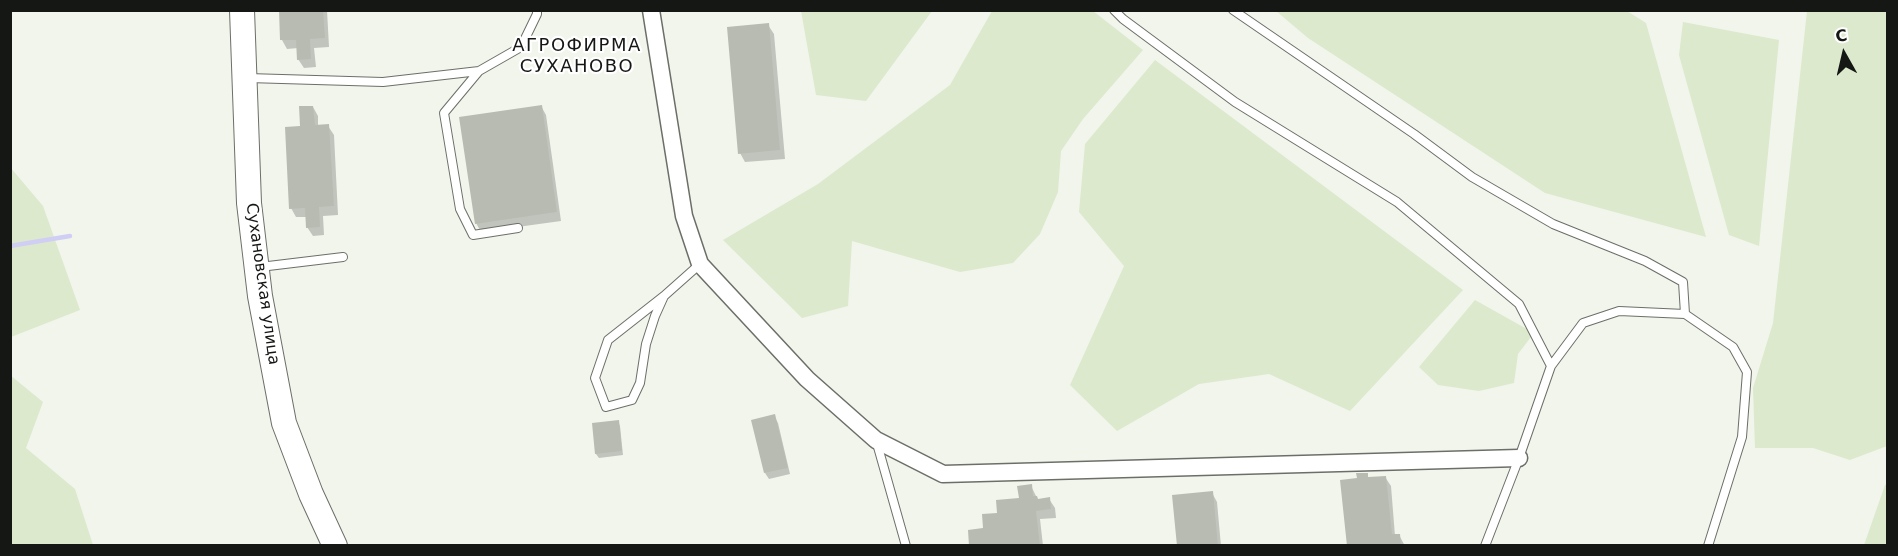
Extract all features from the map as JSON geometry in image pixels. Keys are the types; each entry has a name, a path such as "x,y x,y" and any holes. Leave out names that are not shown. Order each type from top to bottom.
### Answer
{"street":[{"name":"Сухановская улица","path":"242,10 249,203 260,296 284,423 311,494 335,546"},
{"path":"651,10 684,216 700,264 807,379 876,440 943,474 1519,458"}],"lane":[{"path":"518,228 474,235 460,209 444,113 479,71 521,47 537,10"},
{"path":"1114,10 1235,102 1397,202 1519,304 1551,366"},
{"path":"1233,10 1404,127 1472,177 1553,224 1646,261 1683,282 1686,314"},
{"path":"244,78 383,82 479,71"},
{"path":"257,267 343,257"},
{"path":"664,296 646,344 640,383 632,400 606,407 595,378 608,340 700,264"},
{"path":"1485,546 1551,366 1583,323 1619,311 1686,314 1733,347 1747,372 1742,437 1708,546"},
{"path":"876,440 906,546"}],"green space":[{"path":"801,10 932,11 866,101 816,95"},
{"path":"992,11 1093,11 1143,50 1083,119 1061,151 1058,192 1040,234 1013,263 960,272 852,241 848,306 802,318 723,240 818,184 950,85"},
{"path":"1276,11 1627,11 1646,23 1706,237 1545,193 1308,38"},
{"path":"1807,11 1887,11 1887,446 1850,460 1813,448 1755,448 1753,388 1773,323"},
{"path":"1683,22 1779,40 1759,246 1729,235 1679,55"},
{"path":"1155,60 1463,290 1350,411 1269,374 1199,384 1117,431 1070,385 1124,266 1079,212 1085,144"},
{"path":"10,167 43,206 80,310 11,337"},
{"path":"1475,300 1534,333 1518,354 1514,383 1479,391 1438,385 1419,367"},
{"path":"10,375 43,402 26,448 75,489 93,545 11,545"},
{"path":"1887,484 1887,545 1864,545 1885,485"}],"building":[{"path":"279,10 323,10 325,38 310,39 311,59 297,60 296,40 280,40"},
{"path":"769,23 780,150 738,154 727,27"},
{"path":"542,105 557,212 475,224 459,117"},
{"path":"299,106 313,106 315,125 329,124 334,206 319,207 320,227 306,228 305,208 289,209 285,127 300,126"},
{"path":"775,414 788,468 764,473 751,420"},
{"path":"619,420 622,451 595,454 592,423"},
{"path":"1356,473 1368,473 1368,477 1386,476 1392,534 1400,534 1401,546 1347,546 1340,480 1357,478"},
{"path":"1032,484 1033,496 1037,496 1038,499 1050,497 1051,509 1036,511 1040,546 969,546 968,530 983,528 982,514 997,513 996,500 1019,498 1017,486"},
{"path":"1213,491 1218,546 1177,546 1172,495"}],"waterway":[{"path":"10,246 70,236"}],"district":[{"name":"АГРОФИРМА СУХАНОВО","path":"577,56"}]}
